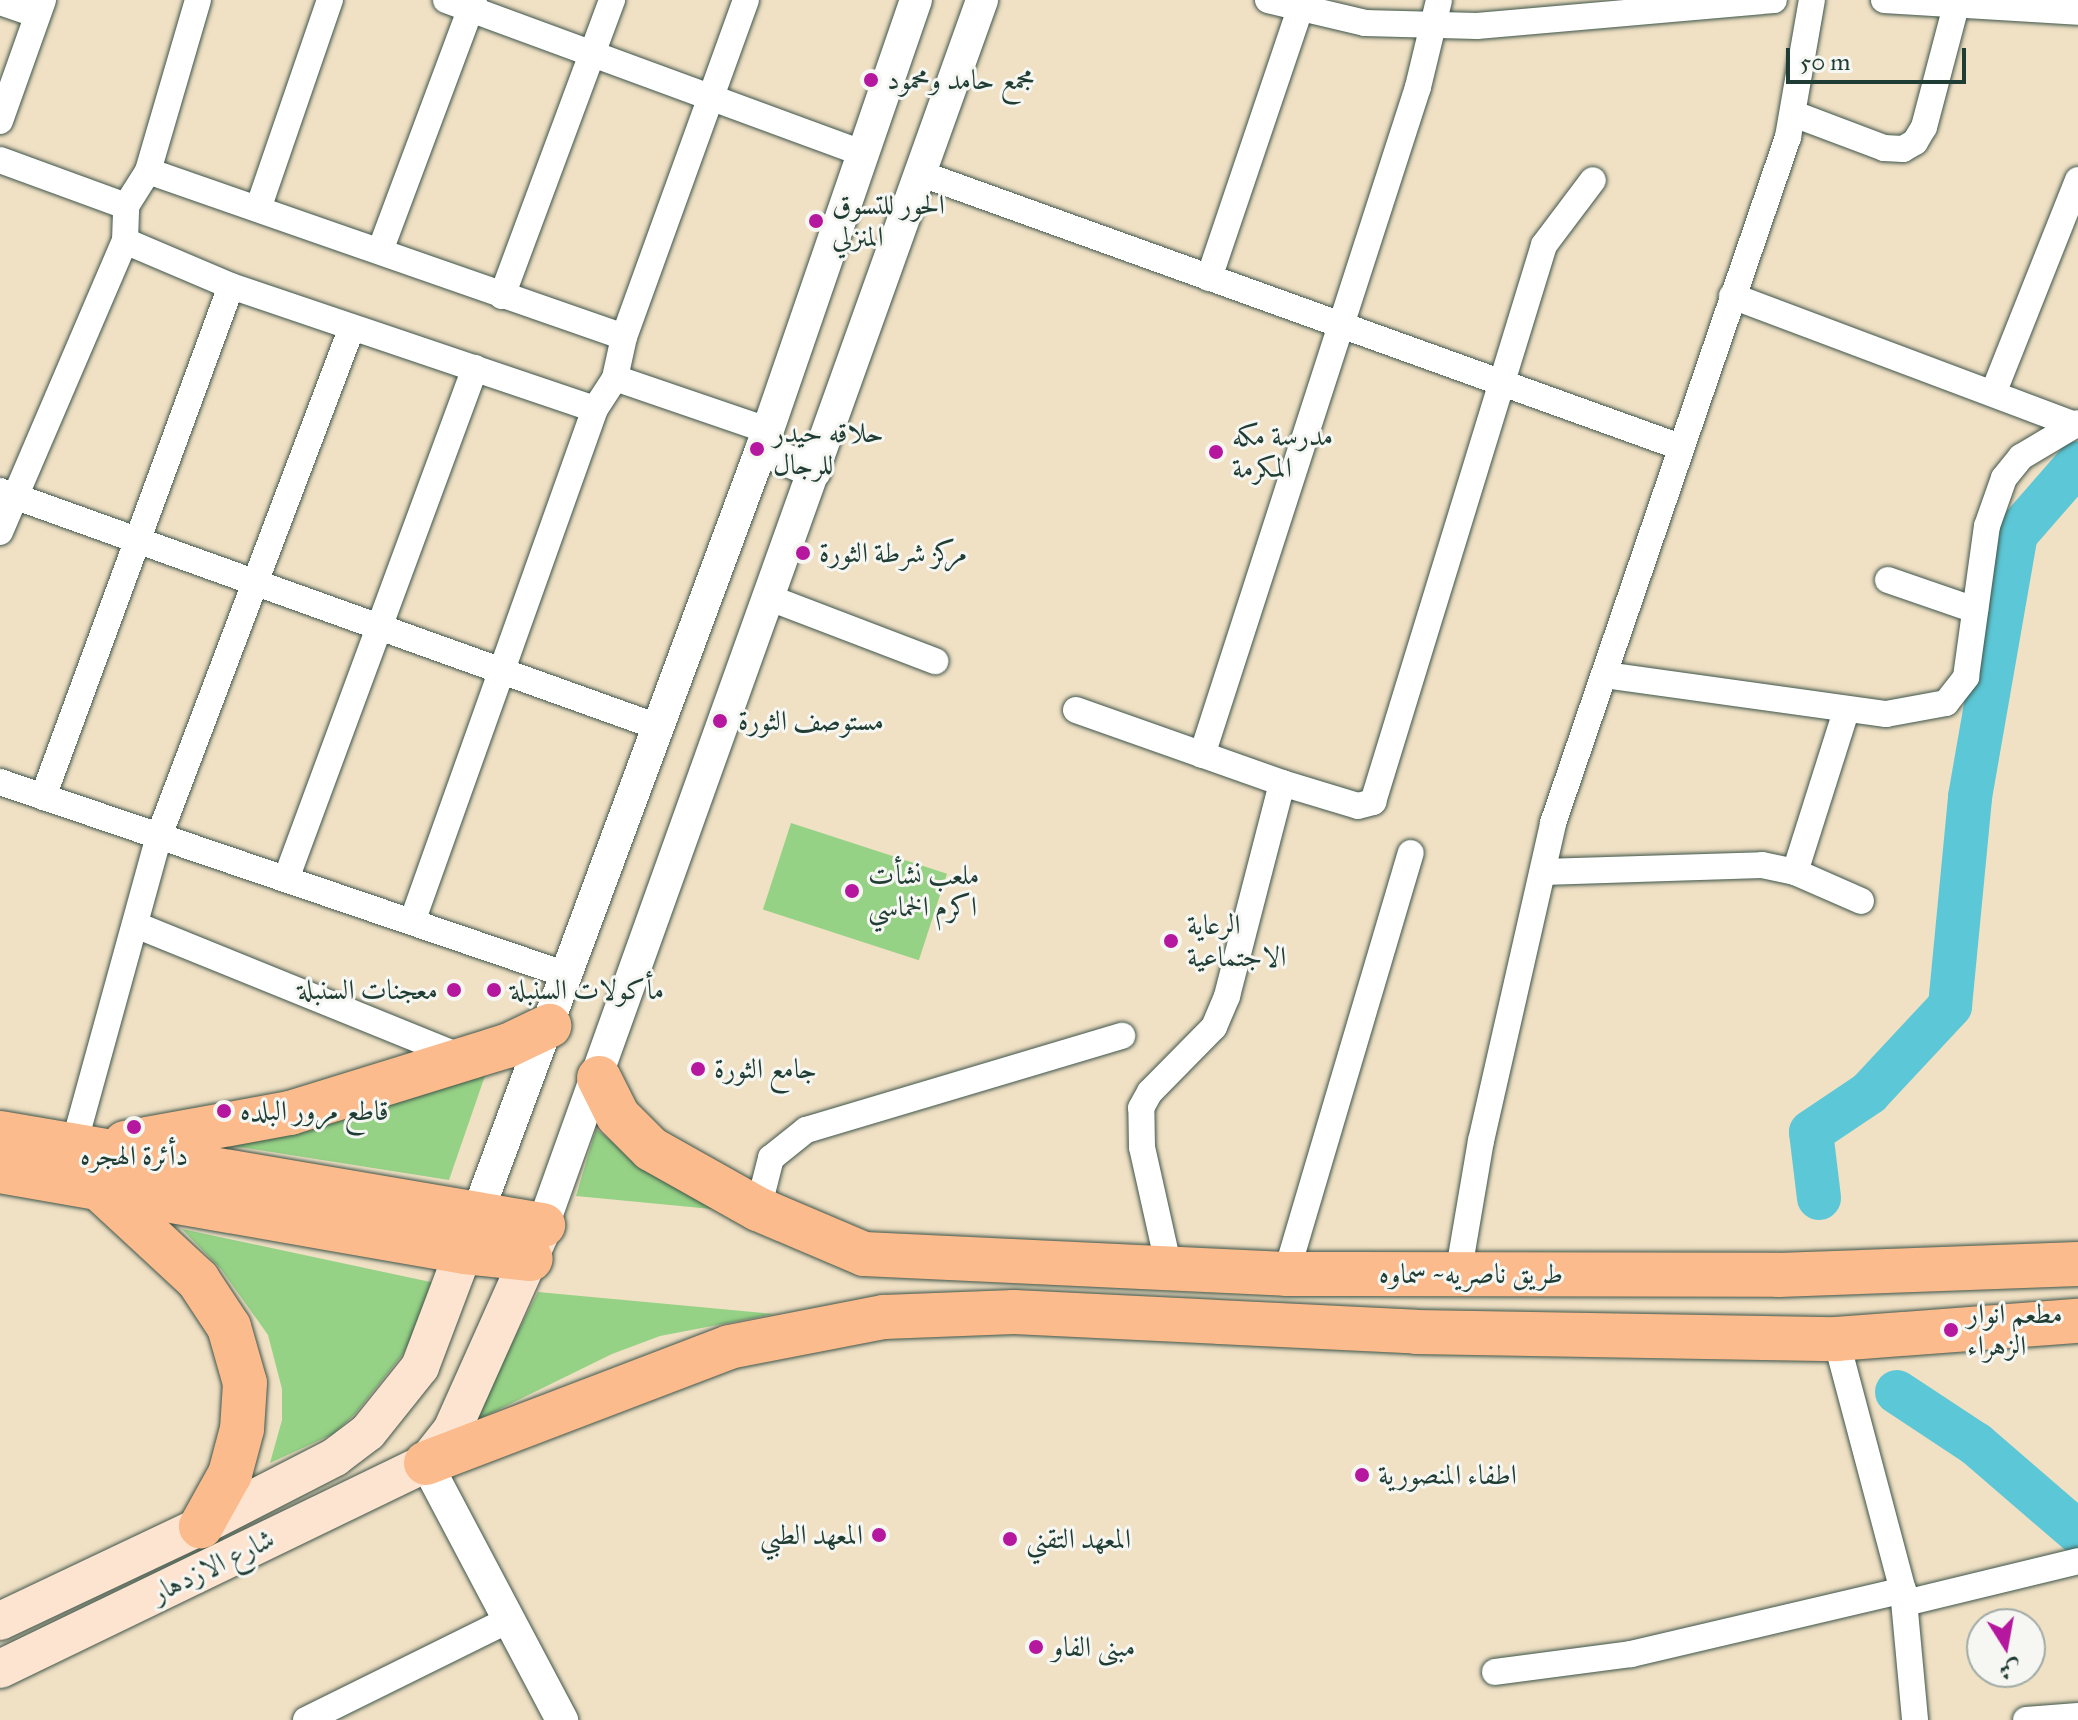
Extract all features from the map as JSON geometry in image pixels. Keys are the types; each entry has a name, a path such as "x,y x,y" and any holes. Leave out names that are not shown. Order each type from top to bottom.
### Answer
{"highway":[{"path":"73,1148 236,1127 467,1059 549,1026"},
{"path":"599,1078 618,1116 651,1149 758,1209"},
{"path":"0,1133 471,1235"},
{"path":"0,1171 102,1191 537,1242"},
{"path":"102,1191 198,1280 229,1327 245,1383 242,1429 230,1474 201,1526"},
{"name":"طريق ناصريه~ سماوه","path":"758,1209 864,1254 1286,1274 1778,1275 2078,1264"},
{"path":"1416,1332 1438,1274"},
{"name":"طريق ناصريه~ سماوه","path":"426,1463 729,1347 884,1317 1014,1312 1416,1332 1836,1339 2078,1321"}],"main road":[{"path":"0,1621 201,1526 335,1457 368,1432 420,1367 471,1235"},
{"path":"426,1463 452,1430 537,1242"},
{"name":"شارع الازدهار","path":"0,1669 426,1463"}],"street":[{"path":"0,532 7,493 125,241 126,206 148,171 198,0"},
{"path":"259,206 330,0"},
{"path":"502,296 612,0"},
{"path":"412,922 595,409 615,378 624,337 708,97 746,0"},
{"path":"471,1235 762,440 916,0"},
{"path":"537,1242 599,1078 982,0"},
{"path":"1268,0 1301,5 1365,23 1432,26 1576,9 1774,0"},
{"path":"1202,755 1418,87 1439,0"},
{"path":"1438,1274 1481,1141 1553,823 1794,114 1812,0"},
{"path":"1884,0 2001,2 2078,12"},
{"path":"0,2 40,7 0,121"},
{"path":"1794,114 1884,148 1903,149 1915,142 1924,127 1957,2"},
{"path":"380,251 463,3 861,153"},
{"path":"1209,278 1301,5"},
{"path":"0,160 126,206"},
{"path":"148,171 259,206 502,296 624,337"},
{"path":"919,173 1501,386 1680,447"},
{"path":"1076,710 1282,783 1358,806 1373,802 1378,795 1544,245 1593,180"},
{"path":"1994,391 2078,180"},
{"path":"125,241 231,286 595,409"},
{"path":"43,797 231,286"},
{"path":"1732,296 2076,424"},
{"path":"73,1148 159,836 258,583 352,327"},
{"path":"286,879 377,625 475,368"},
{"path":"615,378 762,440 815,472"},
{"path":"1605,675 1846,711 1919,712 1946,703 1966,677 1987,526 2004,478 2021,457 2076,424"},
{"path":"7,493 658,727"},
{"path":"1888,580 1975,610"},
{"path":"770,598 935,661"},
{"path":"1795,872 1846,711"},
{"path":"0,782 567,975"},
{"path":"1169,1268 1142,1147 1141,1108 1214,1027 1227,996 1282,783"},
{"path":"1286,1274 1411,853"},
{"path":"1543,872 1762,865 1795,872 1861,901"},
{"path":"136,925 467,1059"},
{"path":"758,1209 771,1158 806,1130 1122,1036"},
{"path":"1836,1339 1904,1596 1915,1720"},
{"path":"426,1463 562,1720"},
{"path":"1495,1672 1631,1654 2078,1561"},
{"path":"306,1720 510,1619"},
{"path":"2026,1720 2078,1716"}],"green space":[{"name":"ملعب نشأت اكرم الخماسي","path":"791,823 947,874 919,960 763,910"},
{"path":"487,1070 449,1180 220,1144"},
{"path":"596,1129 652,1172 722,1210 576,1196"},
{"path":"182,1229 440,1284 403,1354 355,1414 333,1434 270,1463 282,1420 282,1389 268,1335 221,1269"},
{"path":"538,1292 774,1314 660,1336 612,1354 471,1423"}],"waterway":[{"path":"1819,1198 1811,1132 1869,1093 1950,1006 1970,797 2016,534 2078,463"},
{"path":"1897,1392 1976,1444 2078,1532"}],"place":[{"name":"مجمع حامد ومحمود","path":"871,80"},
{"name":"الحور للتسوق المنزلي","path":"816,221"},
{"name":"حلاقه حيدر للرجال","path":"757,449"},
{"name":"مدرسة مكه المكرمة","path":"1216,452"},
{"name":"مركز شرطة الثورة","path":"803,553"},
{"name":"مستوصف الثورة","path":"720,721"},
{"name":"ملعب نشأت اكرم الخماسي","path":"852,891"},
{"name":"الرعاية الاجتماعية","path":"1171,941"},
{"name":"معجنات السنبلة","path":"454,990"},
{"name":"مأكولات السنبلة","path":"494,990"},
{"name":"جامع الثورة","path":"698,1069"},
{"name":"قاطع مرور البلده","path":"224,1111"},
{"name":"دأئرة الهجره","path":"134,1127"},
{"name":"مطعم انوار الزهراء","path":"1951,1330"},
{"name":"اطفاء المنصورية","path":"1362,1475"},
{"name":"المعهد الطبي","path":"879,1535"},
{"name":"المعهد التقني","path":"1010,1539"},
{"name":"مبنى الفاو","path":"1036,1647"}]}
